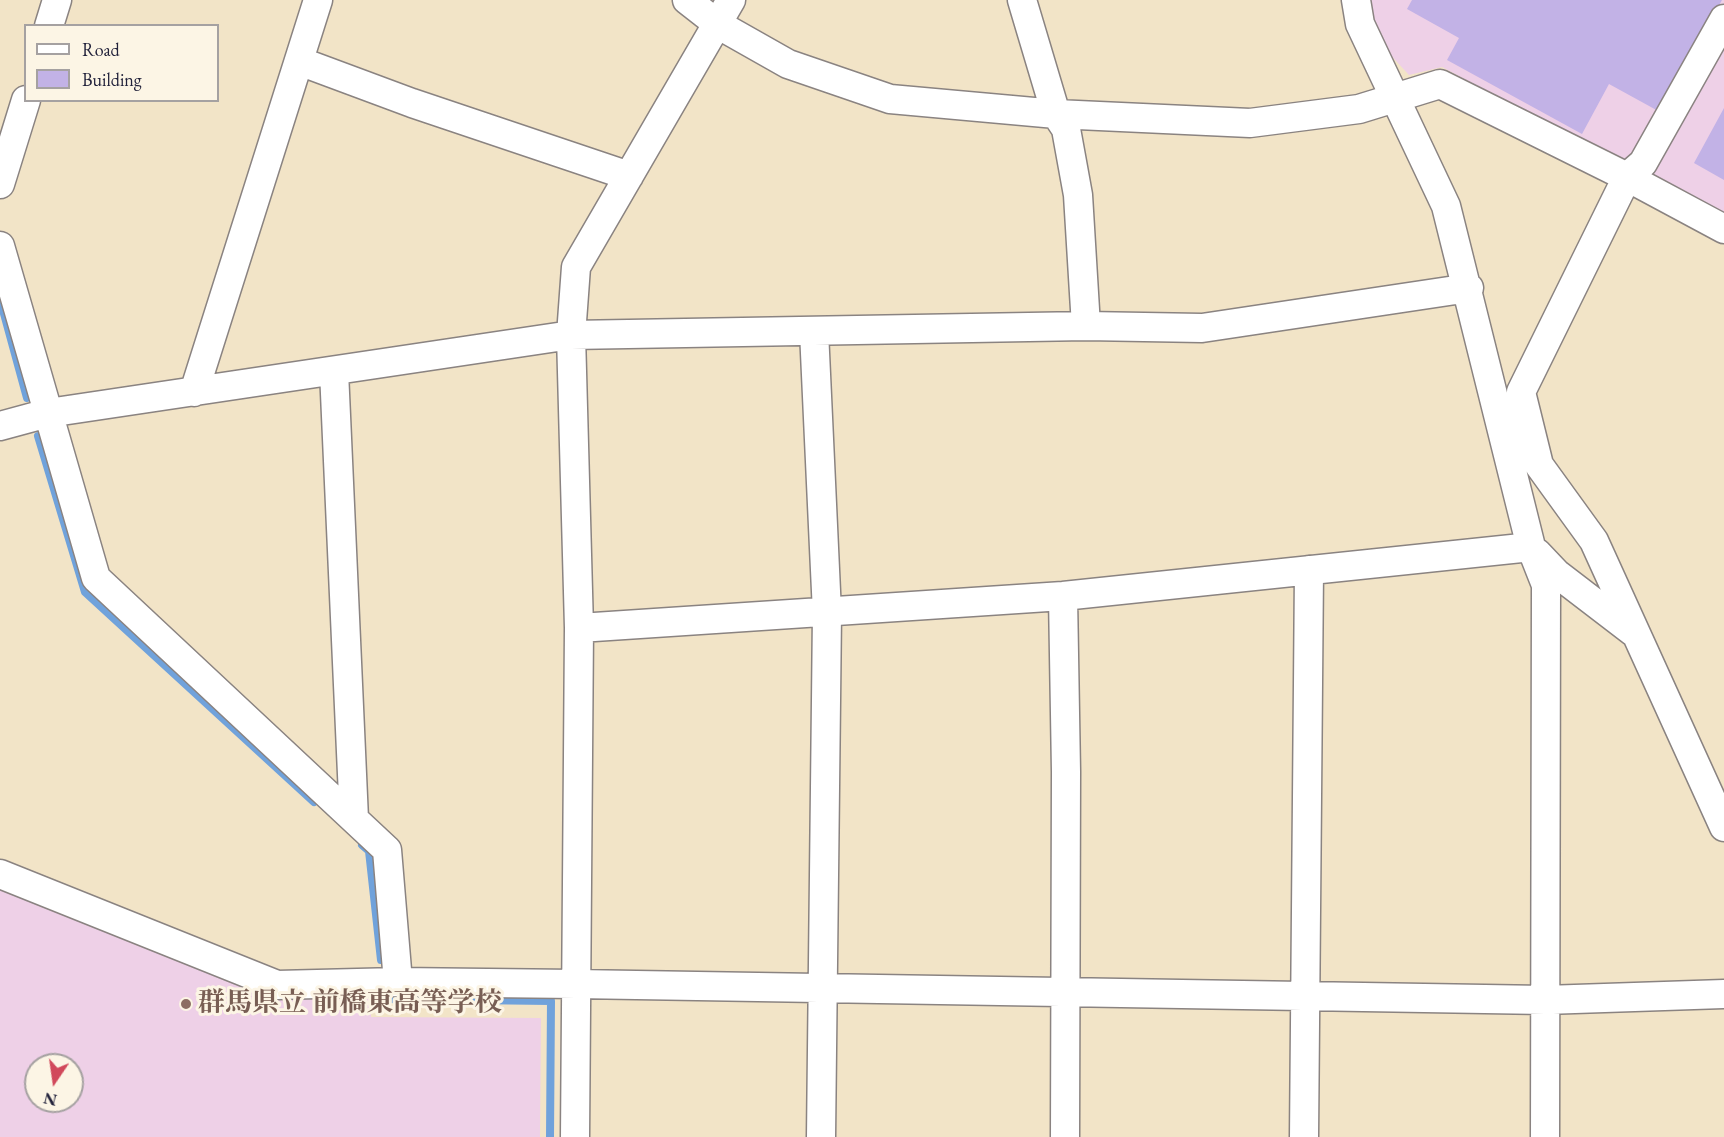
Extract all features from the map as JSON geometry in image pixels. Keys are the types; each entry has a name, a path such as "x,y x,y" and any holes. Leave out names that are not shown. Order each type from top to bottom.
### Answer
{"street":[{"path":"50,24 57,0"},
{"path":"194,392 318,0"},
{"path":"687,0 719,25 788,64 890,99 1056,114 1250,123 1359,109 1440,84 1627,177 1724,230"},
{"path":"575,1137 579,628 571,335 576,267 719,25 731,0"},
{"path":"1022,0 1056,114 1066,129 1078,195 1086,326"},
{"path":"1356,0 1360,24 1446,206 1469,288 1531,547 1546,585 1545,1137"},
{"path":"1724,18 1643,163 1627,177 1521,392 1539,465 1594,541 1724,827"},
{"path":"299,61 412,103 629,176"},
{"path":"0,184 25,102"},
{"path":"0,246 96,578 387,850 398,982"},
{"path":"0,426 48,413 571,335 1086,326 1202,328 1469,288"},
{"path":"814,331 827,613 821,1137"},
{"path":"334,371 354,819"},
{"path":"1531,547 1556,573 1638,636"},
{"path":"579,628 1063,596 1531,547"},
{"path":"1304,1137 1309,570"},
{"path":"1063,596 1066,772 1065,1137"},
{"path":"0,874 277,985 398,982 576,984 1066,994 1545,1000 1724,994"}],"shaded area":[{"path":"1366,0 1724,0 1724,219 1442,67 1409,75 1372,35"},
{"name":"群馬県立 前橋東高等学校","path":"0,886 267,991 372,989 371,1017 541,1018 540,1137 0,1137"}],"building":[{"path":"1412,0 1722,0 1660,112 1609,84 1582,134 1447,60 1459,38 1407,9"},
{"path":"1724,108 1724,180 1694,163"}],"waterway":[{"path":"0,299 27,398"},
{"path":"38,436 85,592 314,802"},
{"path":"362,845 369,851 381,960"},
{"path":"383,999 551,1001 550,1137"}],"place":[{"name":"群馬県立 前橋東高等学校","path":"186,1004"}]}
